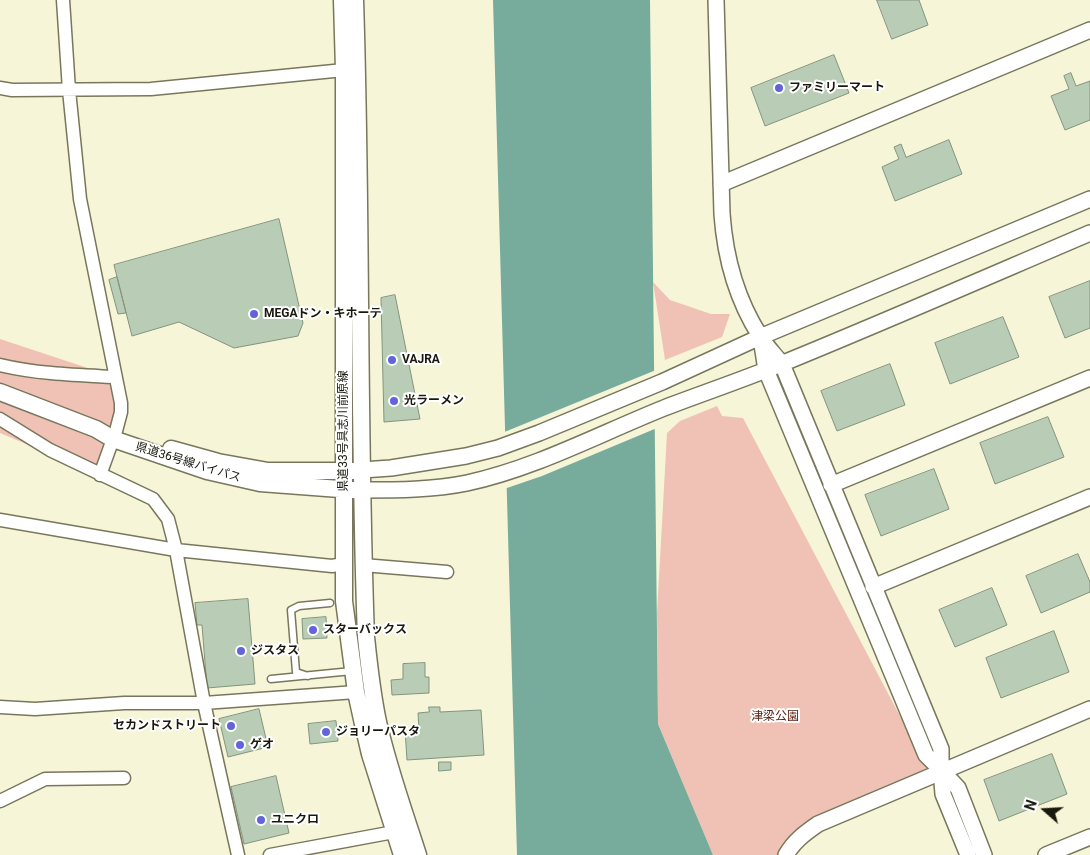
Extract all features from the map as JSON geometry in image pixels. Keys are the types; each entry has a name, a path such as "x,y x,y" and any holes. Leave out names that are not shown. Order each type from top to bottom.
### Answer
{"main road":[{"name":"県道33号具志川前原線","path":"342,0 344,70 344,601 356,692 370,754 402,855"},
{"name":"県道33号具志川前原線","path":"356,0 363,565 366,637 370,677 378,721 390,768 418,855"},
{"name":"県道36号線バイパス","path":"0,392 109,432 170,460 245,480 344,490 362,490"},
{"path":"109,432 218,462 268,471 362,470"}],"street":[{"path":"63,0 69,90 80,199 121,412 109,432 100,475"},
{"path":"716,0 721,184 724,240 729,263 748,313 760,337 782,364 941,749 943,794 968,855"},
{"path":"721,184 1090,30"},
{"path":"0,88 12,90 151,89 344,70"},
{"path":"362,470 435,462 498,448 540,433 662,382 760,337 1090,199"},
{"path":"362,490 437,487 466,483 498,475 572,447 662,409 782,364 1090,233"},
{"path":"760,337 766,370 926,755 958,788 984,855"},
{"path":"0,365 51,374 115,377"},
{"path":"831,485 1090,378"},
{"path":"0,420 50,450 153,499 168,519 176,550 204,703 238,855"},
{"path":"873,587 1090,498"},
{"path":"0,520 176,550 332,566 343,564"},
{"path":"363,565 447,572"},
{"path":"0,707 35,709 124,703 204,703 356,692"},
{"path":"786,855 803,834 818,824 941,770 1090,709"},
{"path":"0,800 45,779 124,778"},
{"path":"270,855 394,832"},
{"path":"1046,855 1090,836"}],"lane":[{"path":"308,676 296,672 291,610 299,606 330,603"},
{"path":"271,679 353,671"}],"green space":[{"path":"653,282 670,300 711,314 730,314 722,337 665,360"},
{"path":"0,339 115,377 123,434 100,475 0,433"},
{"name":"津梁公園","path":"717,406 722,416 743,418 931,775 818,824 786,855 713,855 658,724 657,613 667,433 680,421"}],"water":[{"path":"493,0 650,0 658,724 713,855 517,855"}],"pier":[{"path":"656,370 657,428 542,476 504,489 502,433"}],"building":[{"path":"877,0 919,0 928,25 892,39"},
{"path":"834,55 849,93 765,126 751,88"},
{"path":"1071,73 1076,86 1090,81 1090,120 1065,130 1051,96 1069,89 1064,76"},
{"path":"949,140 962,174 895,201 882,167 899,159 894,147 901,144 906,157"},
{"path":"279,219 303,323 298,336 234,348 179,322 132,336 114,265"},
{"path":"117,277 126,313 118,314 109,280"},
{"path":"1090,281 1090,328 1065,338 1049,297"},
{"path":"395,295 420,419 384,422 381,298"},
{"path":"1003,317 1019,357 950,384 935,343"},
{"path":"890,364 905,405 837,431 821,391"},
{"path":"1048,417 1064,457 995,484 980,443"},
{"path":"934,469 949,509 881,536 865,495"},
{"path":"1078,554 1090,582 1090,592 1041,613 1026,576"},
{"path":"992,588 1007,625 955,647 939,610"},
{"path":"248,599 255,684 207,688 202,625 197,625 195,603"},
{"path":"326,617 327,638 303,639 302,619"},
{"path":"1054,631 1069,672 1001,698 986,658"},
{"path":"425,663 425,677 429,677 429,693 392,695 391,680 403,679 403,664"},
{"path":"429,707 440,707 440,712 481,710 484,755 407,760 405,730 419,729 418,713 429,712"},
{"path":"259,709 268,747 228,757 219,719"},
{"path":"336,721 338,741 310,744 308,724"},
{"path":"1052,754 1067,794 999,821 984,780"},
{"path":"439,762 451,762 451,770 439,771"},
{"path":"276,776 289,833 244,844 231,787"}],"place":[{"name":"ファミリーマート","path":"779,88"},
{"name":"MEGAドン・キホーテ","path":"254,314"},
{"name":"VAJRA","path":"392,360"},
{"name":"光ラーメン","path":"394,401"},
{"name":"スターバックス","path":"313,630"},
{"name":"ジスタス","path":"241,651"},
{"name":"セカンドストリート","path":"231,726"},
{"name":"ジョリーパスタ","path":"326,732"},
{"name":"ゲオ","path":"240,745"},
{"name":"ユニクロ","path":"261,820"}]}
